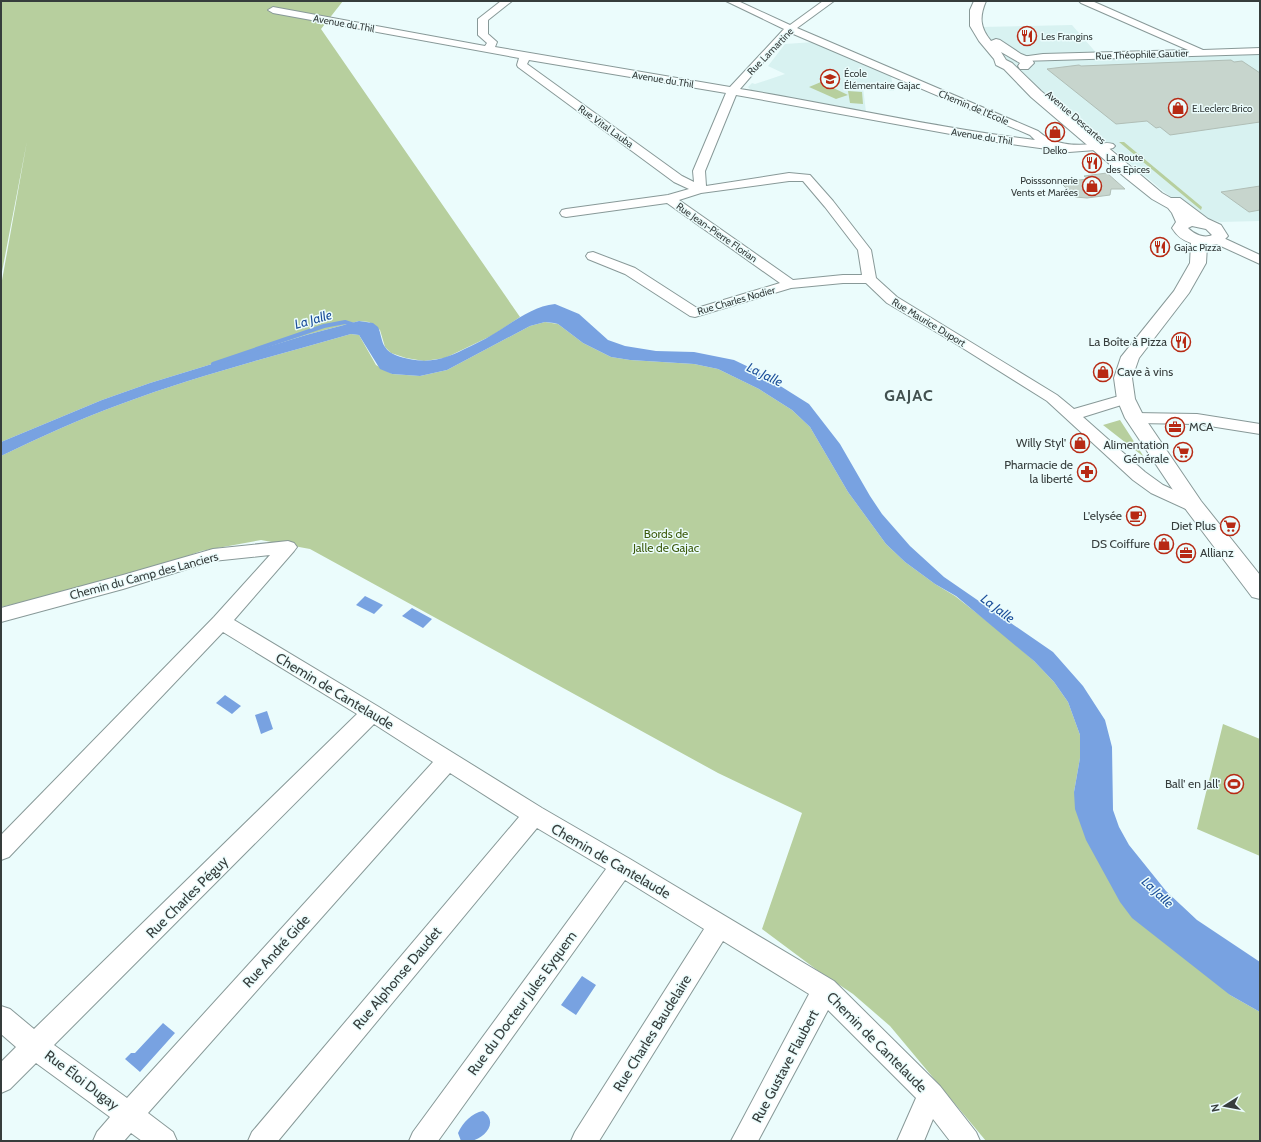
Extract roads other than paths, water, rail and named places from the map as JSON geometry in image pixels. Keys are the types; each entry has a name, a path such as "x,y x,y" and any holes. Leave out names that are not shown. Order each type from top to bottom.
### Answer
{"main road":[{"name":"Avenue Descartes","path":"980,1 974,14 974,26 986,43 1015,61"},
{"name":"Avenue Descartes","path":"991,1 986,9 984,19 986,30 995,42 1015,61 1036,94 1103,146 1206,234"},
{"name":"Avenue Descartes","path":"1103,146 1157,196 1173,205 1179,211 1184,223 1180,226 1183,233 1206,234"},
{"path":"1206,234 1198,263 1181,294 1130,357 1123,378 1126,399 1135,418 1194,506 1260,591"}],"street":[{"path":"489,49 492,42 483,35 483,19 507,1"},
{"name":"Chemin de l'École","path":"731,1 789,28 1034,133 1039,139 1054,146 1088,148 1103,146"},
{"name":"Rue Lamartine","path":"733,90 789,28 829,1"},
{"path":"1084,1 1203,52"},
{"name":"Avenue du Thil","path":"273,10 525,56 733,90 919,126 989,138 1054,146"},
{"path":"778,40 816,39"},
{"name":"Rue Théophile Gautier","path":"1015,61 1044,57 1260,51"},
{"name":"Rue Vital Lauba","path":"525,56 522,65 678,179 700,190"},
{"path":"733,90 699,171 700,190 789,177 806,178 864,250 870,279"},
{"name":"Rue Jean-Pierre Florian","path":"669,199 700,190"},
{"path":"566,213 669,199"},
{"name":"Rue Jean-Pierre Florian","path":"669,199 790,284"},
{"path":"1206,234 1260,260"},
{"name":"Rue Charles Nodier","path":"594,256 630,271 695,313 790,284 843,279 870,279"},
{"name":"Rue Maurice Duport","path":"870,279 892,300 958,339 1052,398 1140,476 1157,489 1194,506"},
{"path":"1072,415 1126,399"},
{"path":"1135,418 1197,419 1260,429"},
{"name":"Chemin du Camp des Lanciers","path":"1,615 123,582 213,555 288,547 221,622"},
{"path":"1,850 221,622"},
{"name":"Chemin de Cantelaude","path":"221,622 372,713 534,815 622,866 825,990 931,1095 967,1141"},
{"name":"Rue Charles Péguy","path":"1,1080 372,713"},
{"name":"Rue André Gide","path":"106,1141 446,761"},
{"name":"Rue Alphonse Daudet","path":"261,1141 534,815"},
{"name":"Rue du Docteur Jules Eyquem","path":"422,1141 622,866"},
{"name":"Rue Charles Baudelaire","path":"584,1141 720,925"},
{"name":"Rue Gustave Flaubert","path":"744,1141 825,990"},
{"name":"Rue Éloi Dugay","path":"1,1018 36,1046 164,1141"},
{"path":"910,1141 931,1095"}],"water":[{"path":"555,304 579,314 608,340 625,346 656,351 694,352 734,360 755,370 809,404 840,444 882,514 910,546 944,577 1053,652 1083,686 1105,720 1112,747 1113,810 1119,827 1129,845 1166,891 1197,920 1260,962 1260,1012 1230,995 1132,918 1120,902 1086,840 1075,809 1074,792 1080,758 1080,735 1068,702 1054,682 1034,661 956,596 935,584 905,562 886,544 848,492 810,427 792,410 759,389 718,369 694,364 630,360 611,357 583,343 558,324 545,322 530,326 447,370 420,376 392,374 380,369 359,335 351,334 235,367 149,394 75,422 1,456 1,442 102,400 150,383 306,335 359,321 373,323 378,327 387,350 393,354 409,359 426,361 455,353 475,344 533,310"},
{"path":"365,596 383,605 374,614 356,605"},
{"path":"412,608 432,619 423,628 402,616"},
{"path":"225,695 241,706 232,714 216,703"},
{"path":"267,711 273,729 261,734 255,715"},
{"path":"582,976 596,985 576,1015 561,1005"},
{"path":"163,1023 175,1033 140,1072 125,1059 131,1053 135,1053"},
{"path":"483,1111 488,1115 490,1120 488,1129 481,1137 470,1141 461,1141 458,1133 462,1125 472,1116"}],"waterway":[{"name":"La Jalle","path":"213,364 324,326 345,322 357,326"}],"place":[{"name":"Les Frangins","path":"1027,36"},
{"name":"École Élémentaire Gajac","path":"830,79"},
{"name":"E.Leclerc Brico","path":"1178,108"},
{"name":"Delko","path":"1055,132"},
{"name":"La Route des Epices","path":"1092,163"},
{"name":"Poisssonnerie Vents et Marées","path":"1092,186"},
{"name":"Gajac Pizza","path":"1160,247"},
{"name":"La Boîte à Pizza","path":"1181,342"},
{"name":"Cave à vins","path":"1103,372"},
{"name":"MCA","path":"1175,427"},
{"name":"Willy Styl'","path":"1080,443"},
{"name":"Alimentation Générale","path":"1183,452"},
{"name":"Pharmacie de la liberté","path":"1087,472"},
{"name":"L'elysée","path":"1136,516"},
{"name":"Diet Plus","path":"1230,526"},
{"name":"DS Coiffure","path":"1164,544"},
{"name":"Allianz","path":"1186,553"},
{"name":"Ball' en Jall'","path":"1234,784"}],"district":[{"name":"GAJAC","path":"909,395"}],"park label":[{"name":"Bords de Jalle de Gajac","path":"666,541"}]}
